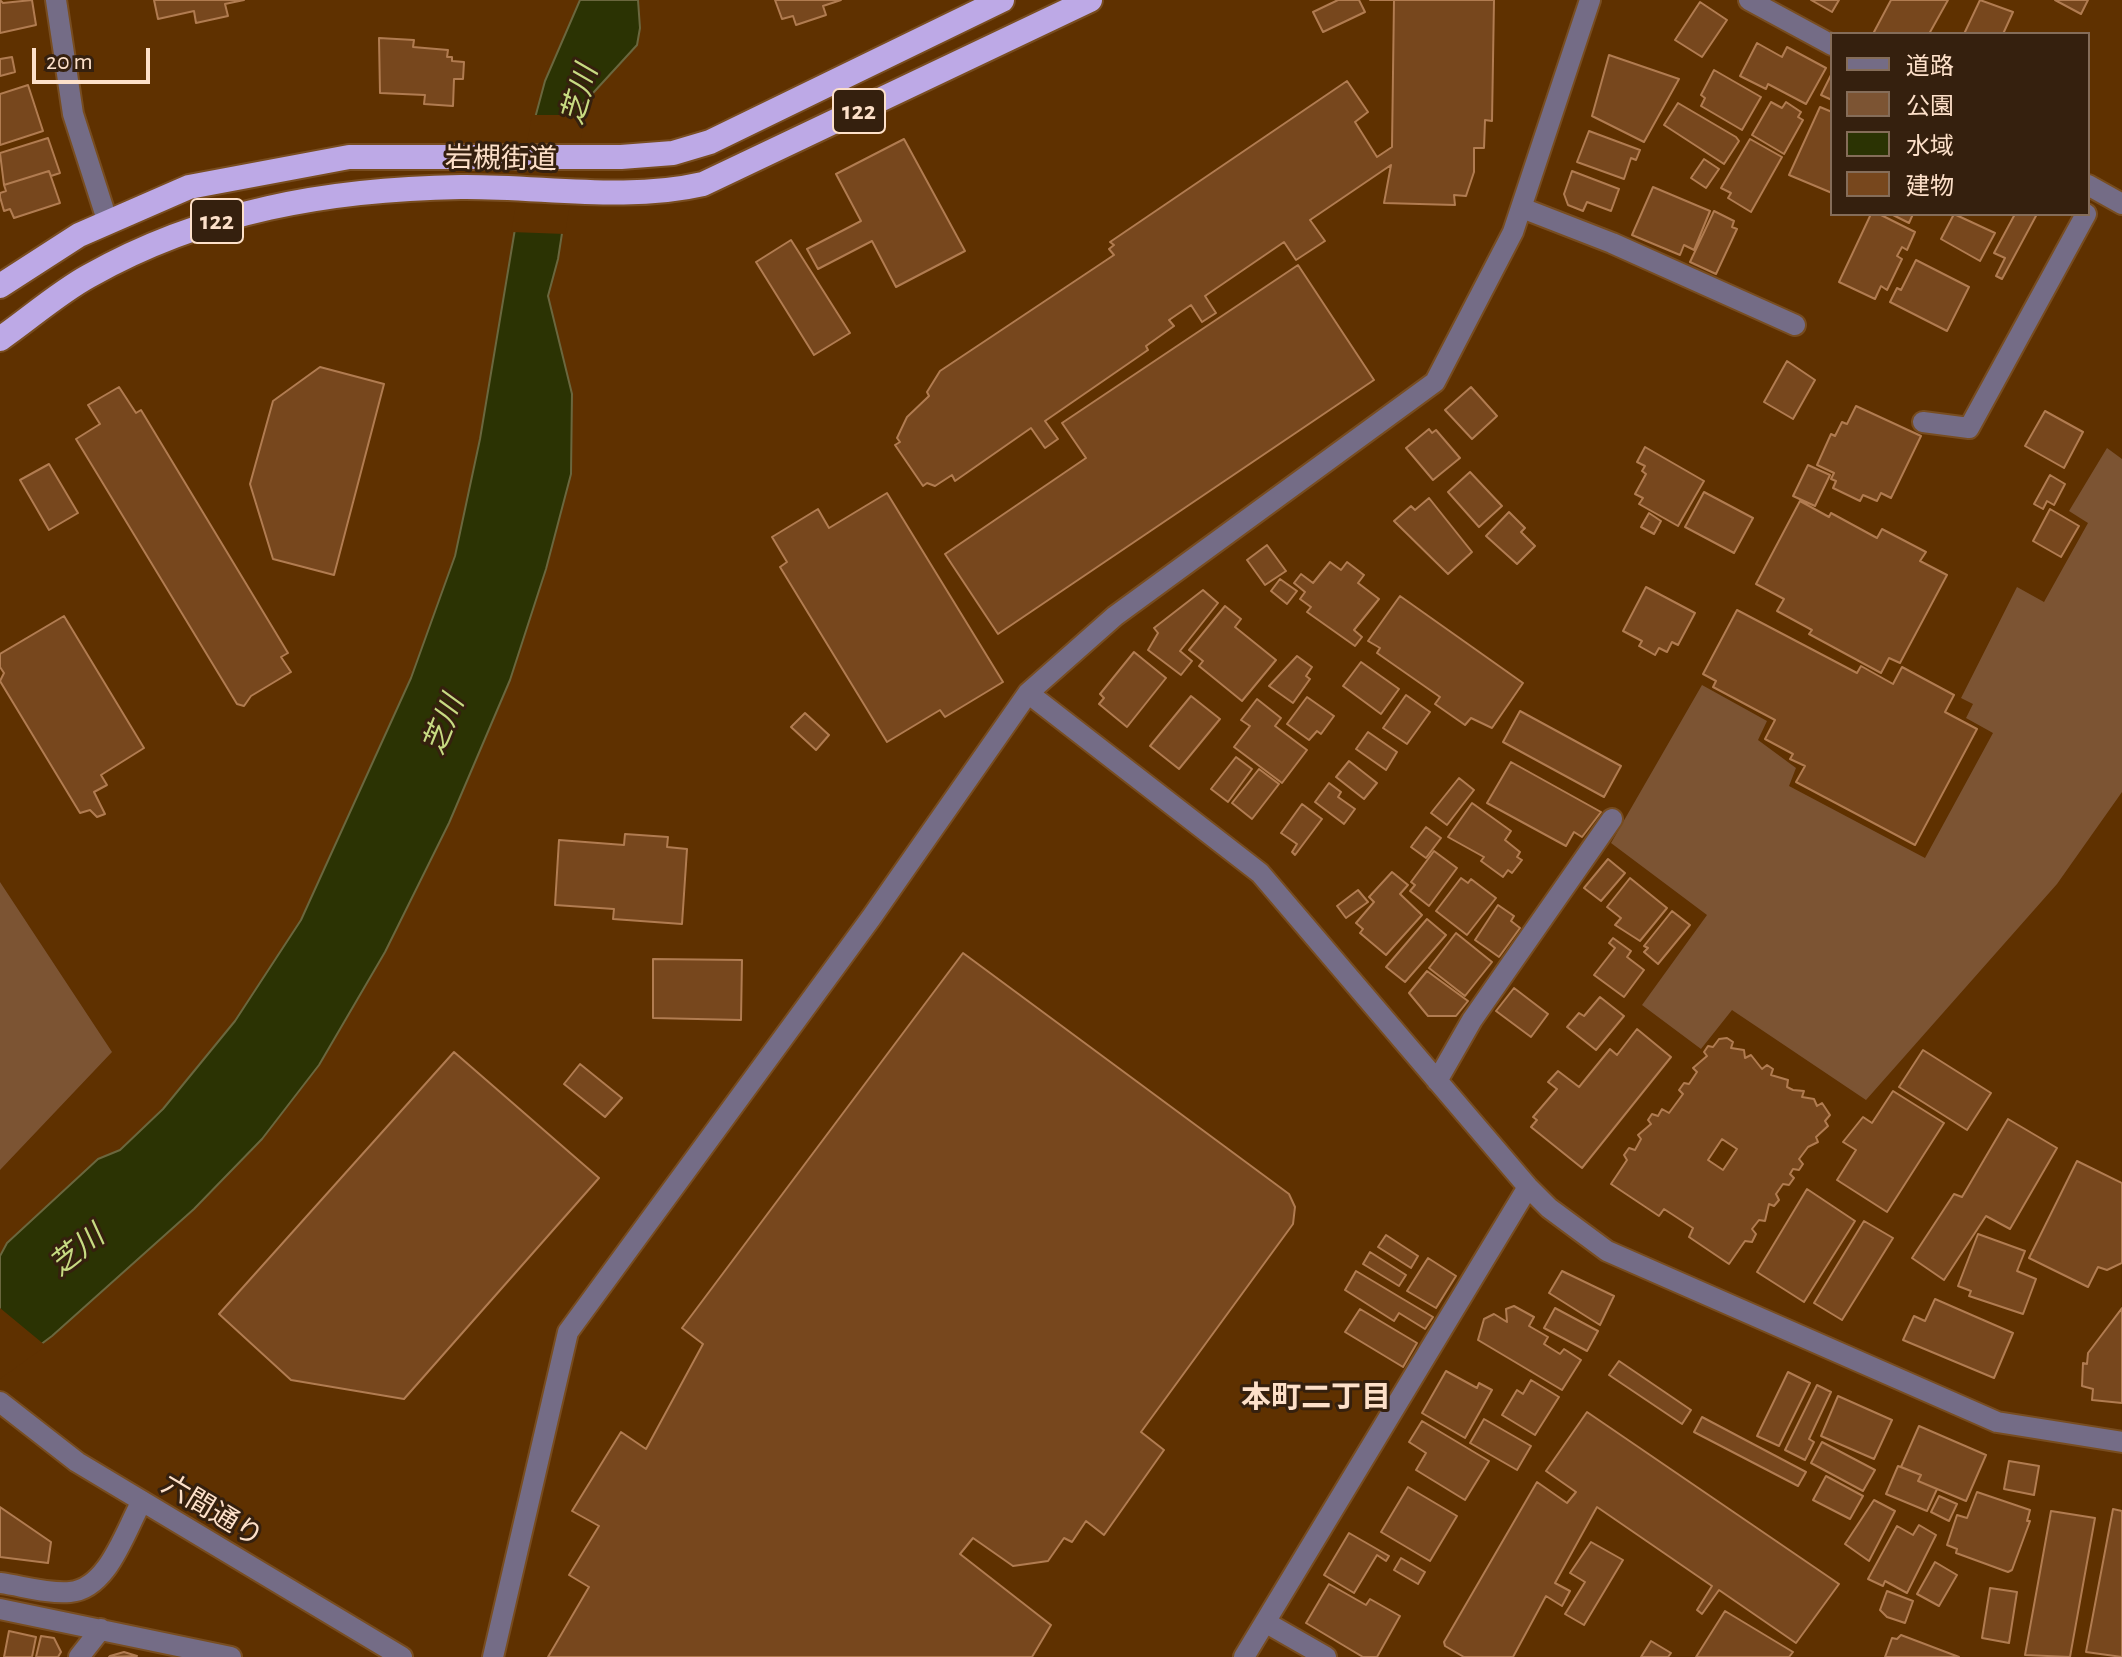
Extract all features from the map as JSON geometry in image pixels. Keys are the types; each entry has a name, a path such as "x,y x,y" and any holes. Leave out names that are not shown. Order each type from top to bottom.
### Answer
{"highway":[{"name":"岩槻街道","path":"0,286 79,235 189,187 349,157 621,157 673,153 710,142 1002,0"},
{"name":"岩槻街道","path":"0,339 87,277 183,231 262,207 360,192 462,187 664,193 703,184 1090,0"}],"street":[{"path":"56,0 73,114 108,223"},
{"path":"493,1657 568,1332 862,931 1028,693 1115,616 1435,382 1522,208 1590,0"},
{"path":"1749,0 1830,44"},
{"path":"2093,188 2122,204"},
{"path":"1522,208 1612,243 1795,325"},
{"path":"1923,422 1969,428 2085,216"},
{"path":"1028,693 1260,873 1528,1187 1549,1208 1607,1251 1997,1422 2122,1442"},
{"path":"1437,1081 1472,1020 1612,819"},
{"path":"1244,1657 1528,1187"},
{"name":"六間通り","path":"0,1402 77,1462 402,1657"},
{"path":"0,1583 69,1592 90,1587 102,1574 142,1501"},
{"path":"0,1609 231,1657"},
{"path":"1265,1622 1326,1657"},
{"path":"79,1657 101,1629"}],"green space":[{"path":"2107,448 2122,459 2122,792 2057,884 1866,1100 1732,1010 1701,1049 1642,1005 1707,915 1611,843 1702,685 1767,721 1758,740 1796,768 1789,786 1925,858 1993,733 1966,718 1973,704 1961,698 2017,587 2044,602 2088,523 2069,511"},
{"path":"0,882 112,1052 0,1170"}],"water":[{"name":"芝川","path":"580,0 638,0 640,28 637,45 582,105 558,259 548,296 572,394 571,474 546,569 510,680 449,823 385,952 319,1065 262,1139 194,1209 52,1336 0,1375 0,1256 7,1243 98,1159 120,1150 163,1109 235,1021 301,920 411,678 455,556 480,439 531,133 545,81"}],"pier":[{"path":"532,115 585,115 565,234 511,232"},
{"path":"0,1308 46,1346 0,1379"}],"building":[{"path":"0,0 3,3 32,0 36,25 0,33"},
{"path":"154,0 244,0 225,4 228,16 196,23 194,11 158,19"},
{"path":"775,0 841,0 823,6 826,15 796,25 793,16 782,19"},
{"path":"1338,0 1359,0 1365,12 1323,32 1313,12"},
{"path":"1394,0 1494,0 1492,121 1485,120 1484,148 1474,148 1474,172 1466,196 1454,195 1455,205 1384,203 1391,165 1310,220 1325,241 1296,260 1284,242 1205,296 1216,313 1202,322 1191,305 1169,320 1174,326 1146,346 1148,350 1045,421 1058,439 1045,448 1031,428 955,481 952,475 935,486 927,483 923,486 895,445 900,442 897,438 907,417 929,396 927,392 940,371 1114,255 1109,249 1114,245 1110,242 1347,81 1368,112 1355,122 1377,157 1392,147"},
{"path":"1811,0 1839,0 1832,12"},
{"path":"1891,0 1948,0 1930,32 1874,32"},
{"path":"1980,0 2013,12 2004,32 1965,32"},
{"path":"2055,0 2088,0 2081,14"},
{"path":"1700,2 1727,20 1702,57 1675,40"},
{"path":"379,38 414,40 413,47 448,50 447,57 452,57 452,61 464,62 463,79 454,79 453,106 424,104 425,95 380,93"},
{"path":"1757,43 1782,57 1787,47 1826,68 1806,104 1768,84 1766,89 1740,76"},
{"path":"1609,55 1679,79 1644,142 1592,116"},
{"path":"12,57 15,72 0,76 0,59"},
{"path":"1714,70 1761,97 1742,130 1701,106 1705,98 1701,95"},
{"path":"1830,77 1830,99 1821,95"},
{"path":"28,85 43,131 0,145 0,94"},
{"path":"1771,102 1782,108 1786,102 1801,112 1798,117 1803,120 1784,154 1752,135"},
{"path":"1678,103 1736,137 1739,141 1724,164 1664,125"},
{"path":"1820,107 1830,111 1830,192 1789,175"},
{"path":"1589,131 1640,150 1636,160 1631,158 1624,179 1577,162"},
{"path":"48,138 60,173 51,176 49,171 4,185 0,153"},
{"path":"904,139 965,251 896,287 872,241 818,269 807,249 861,221 836,174"},
{"path":"1750,139 1782,157 1751,212 1728,198 1731,193 1721,188"},
{"path":"1704,159 1719,169 1706,188 1691,178"},
{"path":"49,171 60,203 14,218 10,209 4,211 0,193 6,191 4,185"},
{"path":"1572,171 1619,189 1611,211 1587,202 1583,211 1568,205 1564,194"},
{"path":"1653,187 1710,211 1694,250 1684,245 1680,255 1632,235"},
{"path":"1714,211 1734,221 1732,227 1737,229 1716,274 1690,262"},
{"path":"1870,216 1883,216 1915,232 1907,250 1902,247 1897,256 1902,259 1887,290 1881,286 1875,299 1839,282"},
{"path":"1895,216 1912,216 1909,223"},
{"path":"1953,216 1995,233 1980,261 1941,239"},
{"path":"2014,216 2036,216 2002,279 1996,276 2005,258 1994,253"},
{"path":"791,240 850,333 814,355 756,262"},
{"path":"1916,260 1969,287 1947,331 1890,302 1897,288 1901,290"},
{"path":"1298,265 1374,380 998,634 945,554 1086,458 1062,423"},
{"path":"1787,361 1815,380 1793,419 1764,402"},
{"path":"320,367 384,384 334,575 273,559 250,484 273,401"},
{"path":"119,387 136,413 141,410 288,653 281,657 291,672 251,696 244,706 237,704 76,439 100,424 88,405"},
{"path":"1471,387 1497,416 1472,439 1445,410"},
{"path":"1856,406 1921,436 1891,498 1881,493 1877,501 1863,495 1860,501 1833,488 1836,481 1831,479 1834,473 1817,465 1831,434 1835,436 1842,422 1847,424"},
{"path":"2045,411 2083,432 2064,468 2025,446"},
{"path":"1429,429 1432,433 1436,430 1460,458 1433,480 1406,448"},
{"path":"1645,447 1704,481 1678,526 1639,504 1643,498 1635,494 1646,474 1642,471 1645,466 1637,462"},
{"path":"49,464 78,513 49,530 20,480"},
{"path":"1808,465 1830,475 1815,506 1793,496"},
{"path":"1470,472 1502,506 1479,527 1448,492"},
{"path":"2050,475 2065,484 2054,505 2047,501 2043,509 2034,504"},
{"path":"1704,492 1753,518 1734,553 1685,527"},
{"path":"887,493 1003,682 945,717 940,710 887,742 780,567 787,562 772,537 818,509 829,528"},
{"path":"1429,498 1472,552 1448,574 1394,521 1411,506 1415,510"},
{"path":"1800,501 1829,517 1831,513 1877,538 1882,529 1926,552 1920,561 1947,575 1900,663 1889,658 1881,673 1809,634 1812,630 1777,611 1784,599 1756,584"},
{"path":"2050,509 2079,526 2061,557 2033,541"},
{"path":"1509,512 1525,528 1521,532 1535,546 1517,564 1486,536"},
{"path":"1649,513 1661,521 1654,534 1641,527"},
{"path":"1267,545 1286,571 1265,585 1247,560"},
{"path":"1330,562 1341,570 1347,562 1364,575 1358,583 1379,599 1354,630 1362,637 1355,646 1307,612 1311,607 1300,599 1305,592 1294,583 1301,574 1313,583"},
{"path":"1280,579 1297,591 1287,604 1271,591"},
{"path":"1646,587 1695,613 1678,645 1672,642 1667,652 1659,648 1655,655 1639,646 1642,641 1623,631"},
{"path":"1203,590 1218,603 1180,651 1192,661 1181,675 1148,650 1158,633 1154,628"},
{"path":"1400,596 1523,683 1492,728 1471,718 1465,725 1435,704 1440,697 1377,653 1380,648 1368,641"},
{"path":"1225,606 1241,619 1235,627 1276,660 1242,701 1199,666 1203,661 1189,650"},
{"path":"1737,610 1857,673 1861,666 1893,684 1902,667 1954,695 1945,712 1977,729 1915,845 1796,782 1805,766 1790,759 1793,754 1765,739 1775,720 1713,687 1716,681 1703,674"},
{"path":"64,616 144,748 101,775 107,785 94,792 105,814 97,817 90,810 80,813 0,681 4,673 0,667 0,654"},
{"path":"1134,652 1166,678 1127,727 1099,704 1104,698 1100,694"},
{"path":"1297,656 1312,667 1306,676 1310,679 1293,703 1269,686"},
{"path":"1361,662 1399,689 1381,714 1343,686"},
{"path":"1406,695 1430,712 1407,744 1383,728"},
{"path":"1191,696 1220,719 1179,769 1150,746"},
{"path":"1307,697 1334,716 1321,734 1317,731 1309,740 1287,724"},
{"path":"1257,699 1281,718 1275,726 1307,750 1282,783 1234,747 1250,726 1241,720"},
{"path":"1520,711 1621,766 1604,797 1503,742"},
{"path":"805,713 829,735 816,750 791,727"},
{"path":"1368,732 1397,752 1386,770 1356,749"},
{"path":"1236,757 1252,769 1228,802 1211,789"},
{"path":"1349,761 1377,783 1364,799 1336,777"},
{"path":"1511,762 1601,812 1582,837 1574,832 1566,846 1487,803"},
{"path":"1259,769 1279,784 1252,819 1232,803"},
{"path":"1459,778 1474,790 1447,825 1431,813"},
{"path":"1329,783 1341,792 1338,797 1355,809 1344,824 1315,802"},
{"path":"1472,803 1511,831 1505,840 1520,852 1517,857 1522,860 1512,873 1508,870 1503,877 1481,861 1484,857 1448,837"},
{"path":"1302,804 1322,819 1295,855 1292,852 1297,844 1281,833"},
{"path":"1426,827 1441,838 1426,858 1411,847"},
{"path":"625,834 668,837 667,847 687,849 682,924 613,919 614,909 555,905 559,840 624,845"},
{"path":"1434,851 1457,868 1429,906 1410,891 1415,885 1411,882"},
{"path":"1608,859 1625,873 1601,901 1584,888"},
{"path":"1392,872 1408,885 1400,894 1422,915 1386,955 1360,933 1363,929 1356,923 1374,902 1369,897"},
{"path":"1461,878 1468,883 1471,879 1496,898 1467,935 1436,911"},
{"path":"1630,878 1667,908 1640,941 1615,925 1621,918 1607,907"},
{"path":"1358,890 1368,902 1346,918 1337,906"},
{"path":"1498,905 1514,916 1511,921 1520,928 1499,957 1475,940"},
{"path":"1672,911 1690,925 1658,964 1644,952 1648,948 1644,946"},
{"path":"1427,919 1446,935 1405,982 1386,967"},
{"path":"1456,933 1492,962 1465,996 1429,968"},
{"path":"1613,938 1631,951 1627,957 1644,970 1624,997 1594,975 1615,948 1609,943"},
{"path":"963,953 1289,1194 1295,1207 1293,1224 1141,1432 1164,1450 1104,1535 1086,1521 1072,1542 1064,1538 1048,1561 1013,1566 973,1538 960,1554 1051,1625 1032,1657 548,1657 589,1587 569,1575 599,1526 572,1511 621,1432 646,1449 703,1344 682,1328"},
{"path":"653,959 742,960 741,1020 653,1018"},
{"path":"1427,971 1468,1001 1456,1016 1428,1016 1409,993"},
{"path":"1514,988 1548,1014 1531,1037 1496,1011"},
{"path":"1600,997 1624,1016 1596,1050 1567,1027 1579,1013 1584,1016"},
{"path":"1637,1029 1671,1057 1582,1168 1531,1127 1537,1120 1533,1117 1557,1089 1548,1082 1558,1071 1579,1087 1610,1049 1617,1055"},
{"path":"1727,1038 1733,1042 1731,1048 1744,1050 1745,1058 1751,1055 1762,1069 1767,1065 1773,1069 1771,1075 1788,1080 1787,1087 1804,1091 1802,1097 1814,1099 1817,1106 1822,1103 1830,1115 1825,1121 1828,1126 1816,1137 1818,1142 1808,1147 1799,1159 1803,1164 1799,1170 1793,1169 1790,1174 1794,1178 1789,1185 1783,1184 1776,1194 1779,1200 1774,1206 1769,1204 1765,1221 1759,1220 1752,1229 1756,1234 1752,1242 1745,1241 1729,1264 1689,1237 1693,1228 1664,1209 1659,1216 1611,1184 1627,1160 1624,1155 1629,1148 1635,1150 1641,1139 1638,1135 1651,1124 1648,1120 1652,1114 1658,1116 1662,1109 1669,1113 1683,1094 1679,1090 1684,1083 1689,1084 1697,1072 1693,1068 1707,1056 1704,1052 1708,1046 1713,1047 1719,1039","holes":["1722,1139 1737,1149 1723,1170 1708,1160"]},
{"path":"1923,1050 1991,1093 1967,1130 1899,1087"},
{"path":"454,1052 599,1178 404,1399 291,1380 219,1314"},
{"path":"580,1064 622,1098 605,1117 564,1084"},
{"path":"1893,1091 1944,1123 1887,1212 1837,1180 1856,1150 1843,1142 1863,1117 1872,1123"},
{"path":"2008,1119 2057,1148 2010,1229 1986,1216 1944,1280 1912,1258 1954,1194 1962,1197"},
{"path":"2077,1161 2122,1183 2122,1263 2107,1270 2098,1267 2088,1287 2029,1258"},
{"path":"1807,1189 1855,1221 1804,1302 1757,1272"},
{"path":"1864,1221 1893,1238 1842,1320 1814,1303"},
{"path":"1978,1234 2025,1251 2017,1271 2036,1279 2023,1314 1969,1296 1971,1291 1958,1286"},
{"path":"1386,1235 1418,1256 1411,1268 1378,1247"},
{"path":"1370,1252 1406,1275 1399,1286 1363,1264"},
{"path":"1428,1258 1456,1276 1436,1308 1407,1291"},
{"path":"1356,1271 1433,1317 1425,1329 1399,1313 1394,1321 1345,1290"},
{"path":"1562,1271 1614,1296 1600,1325 1549,1293"},
{"path":"1935,1299 2013,1333 1994,1378 1903,1340 1914,1316 1925,1321"},
{"path":"1514,1306 1534,1317 1529,1326 1548,1337 1544,1344 1560,1354 1564,1349 1581,1360 1562,1390 1478,1340 1484,1319 1494,1314 1507,1322 1506,1309"},
{"path":"1555,1308 1598,1331 1587,1351 1544,1328"},
{"path":"2122,1308 2122,1403 2092,1400 2093,1389 2082,1386 2083,1363 2087,1364 2088,1353"},
{"path":"1360,1309 1417,1343 1403,1367 1345,1332"},
{"path":"1619,1361 1691,1410 1682,1424 1609,1375"},
{"path":"1446,1371 1477,1388 1479,1383 1492,1390 1465,1438 1422,1413"},
{"path":"1788,1372 1810,1383 1779,1446 1757,1436"},
{"path":"1531,1380 1559,1397 1535,1435 1502,1415 1517,1390 1523,1394"},
{"path":"1817,1385 1831,1392 1809,1439 1814,1442 1805,1460 1785,1450"},
{"path":"1838,1396 1892,1420 1874,1459 1821,1436"},
{"path":"1587,1412 1839,1584 1796,1643 1719,1590 1702,1614 1697,1610 1712,1586 1597,1507 1555,1583 1570,1591 1562,1606 1546,1596 1513,1657 1464,1657 1445,1646 1444,1642 1537,1482 1567,1503 1576,1492 1546,1471"},
{"path":"1702,1417 1806,1472 1798,1486 1694,1432"},
{"path":"1484,1419 1531,1446 1517,1470 1470,1443"},
{"path":"1422,1421 1489,1461 1465,1500 1416,1470 1426,1453 1409,1442"},
{"path":"1919,1426 1986,1455 1966,1501 1918,1481 1921,1475 1901,1467"},
{"path":"1822,1442 1875,1470 1863,1491 1811,1463"},
{"path":"2009,1461 2039,1466 2034,1495 2004,1489"},
{"path":"1898,1466 1921,1475 1918,1481 1937,1489 1927,1511 1886,1494"},
{"path":"1826,1476 1863,1496 1850,1519 1813,1500"},
{"path":"1408,1487 1457,1516 1430,1561 1381,1532"},
{"path":"1977,1492 2030,1510 2027,1521 2030,1521 2012,1570 2008,1572 1956,1553 1957,1549 1947,1545 1957,1515 1967,1518"},
{"path":"1939,1496 1957,1504 1949,1521 1931,1512"},
{"path":"1874,1500 1895,1511 1869,1561 1845,1544"},
{"path":"0,1507 51,1542 48,1563 0,1557"},
{"path":"2113,1509 2122,1511 2122,1657 2086,1652"},
{"path":"2051,1511 2095,1518 2070,1657 2025,1655"},
{"path":"1919,1525 1936,1535 1907,1593 1885,1581 1883,1586 1868,1579 1897,1526 1913,1535"},
{"path":"1349,1533 1389,1556 1386,1561 1377,1555 1354,1593 1324,1575"},
{"path":"1591,1542 1623,1560 1584,1625 1565,1614 1585,1582 1570,1573"},
{"path":"1401,1558 1425,1572 1418,1584 1394,1570"},
{"path":"1935,1562 1957,1575 1939,1606 1917,1594"},
{"path":"1329,1584 1366,1605 1370,1599 1400,1616 1377,1657 1363,1657 1306,1623"},
{"path":"1990,1588 2017,1592 2009,1643 1982,1638"},
{"path":"1887,1591 1913,1601 1905,1623 1887,1617 1880,1610"},
{"path":"1725,1611 1793,1652 1789,1657 1696,1657"},
{"path":"9,1631 36,1637 32,1657 4,1657"},
{"path":"1901,1635 1959,1657 1885,1657 1892,1638 1897,1639"},
{"path":"41,1636 54,1638 61,1652 58,1657 36,1657"},
{"path":"1651,1641 1671,1653 1668,1657 1641,1657"},
{"path":"124,1652 137,1656 109,1657 110,1656"}],"district":[{"name":"本町二丁目","path":"1316,1398"}]}
